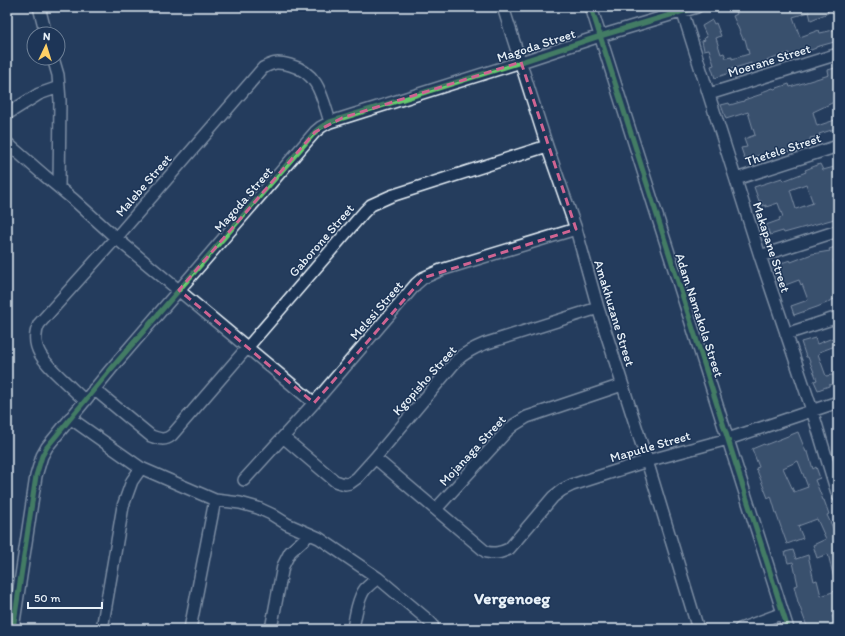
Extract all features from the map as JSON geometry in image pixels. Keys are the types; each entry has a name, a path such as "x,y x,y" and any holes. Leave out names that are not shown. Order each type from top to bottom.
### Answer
{"street":[{"path":"39,7 44,26"},
{"name":"Amakhuzane Street","path":"503,7 547,146 576,229 598,308 647,461 698,629"},
{"name":"Adam Namakola Street","path":"591,7 788,629"},
{"name":"Magoda Street","path":"13,629 36,476 42,456 47,447 94,389 315,132 330,122 521,62 681,9 697,7"},
{"name":"Makapane Street","path":"681,9 760,256 812,410 838,496"},
{"name":"Moerane Street","path":"709,94 838,54"},
{"name":"Malebe Street","path":"84,401 48,367 40,356 36,345 35,333 39,324 264,68 277,62 297,67 309,75 316,84 321,95 330,122"},
{"path":"55,66 58,75 60,101 59,188"},
{"path":"7,114 39,94 59,87"},
{"path":"7,143 116,238 314,403"},
{"name":"Gaborone Street","path":"94,389 151,436 164,439 168,438 248,348 371,204 391,196 547,146"},
{"name":"Thetele Street","path":"736,179 838,146"},
{"name":"Melesi Street","path":"244,480 314,403 416,284 423,278 441,270 576,229"},
{"path":"760,256 838,231"},
{"name":"Kgopisho Street","path":"283,437 335,481 350,483 375,458 457,360 464,354 484,344 598,308"},
{"path":"786,334 838,317"},
{"name":"Mojanaga Street","path":"436,509 502,436 514,425 527,417 622,385"},
{"name":"Maputle Street","path":"436,509 486,552 498,554 509,549 553,497 562,490 582,481 647,461 728,439 838,402"},
{"path":"70,418 141,468 215,500 254,506 287,524 319,538 378,578 419,611 432,626"},
{"path":"375,458 436,509"},
{"path":"102,629 123,506 132,481 141,468"},
{"path":"190,629 215,500"},
{"path":"271,629 283,566 290,552 310,534"},
{"path":"353,629 361,596 365,589 378,578"},
{"path":"740,629 783,613"}],"highlighted area":[{"path":"521,62 576,229 423,278 314,403 179,290 315,132 342,118"}],"building":[{"path":"735,7 826,7 828,13 811,20 809,12 793,17 800,37 819,30 820,33 838,29 838,41 816,47 806,52 806,50 789,56 789,53 763,62 764,64 753,68 751,63 728,70 729,73 715,78 711,66 714,65 709,49 704,50 702,41 707,37 702,26 712,20 714,24 716,23 721,36 716,38 721,54 724,53 726,58 732,57 732,59 749,54 745,39 743,39 733,16 737,14"},
{"path":"838,67 838,101 813,112 817,126 835,120 838,128 819,134 820,136 810,138 811,143 779,155 778,152 760,158 759,155 745,160 741,148 747,147 744,139 755,135 748,112 726,119 721,105 729,103 730,105 744,101 773,88 774,89 789,84 790,87 829,75 828,70"},
{"path":"820,164 823,170 838,166 838,218 784,233 783,231 770,235 766,225 780,220 779,218 783,217 778,203 766,207 766,205 763,206 761,201 759,201 754,187 782,178 783,181 806,172 805,170","holes":["806,184 813,203 796,209 790,190"]},
{"path":"838,246 838,259 833,260 838,275 838,298 794,315 791,306 808,300 802,284 801,285 799,280 780,287 773,266 790,260 791,262 812,254 830,251 829,249"},
{"path":"838,336 838,345 819,352 820,353 818,354 826,376 838,374 838,383 818,390 814,381 817,380 808,357 806,357 801,342 815,338 817,344"},
{"path":"798,432 806,452 808,452 813,469 816,467 820,478 815,480 829,514 827,515 838,539 838,582 835,583 828,554 817,558 813,545 826,539 817,519 798,526 803,538 787,544 771,496 768,498 756,468 759,467 752,449 764,444 765,445","holes":["798,461 808,487 794,492 783,468"]},
{"path":"793,550 796,559 808,555 814,581 817,580 821,596 838,590 838,614 832,616 837,629 808,629 794,586 798,585 793,562 788,563 785,552"}],"cycle path":[{"path":"591,7 788,629"},
{"path":"13,629 36,476 42,456 47,447 111,369 315,132 330,122 600,36 697,7"}],"district":[{"name":"Vergenoeg","path":"512,598"}]}
